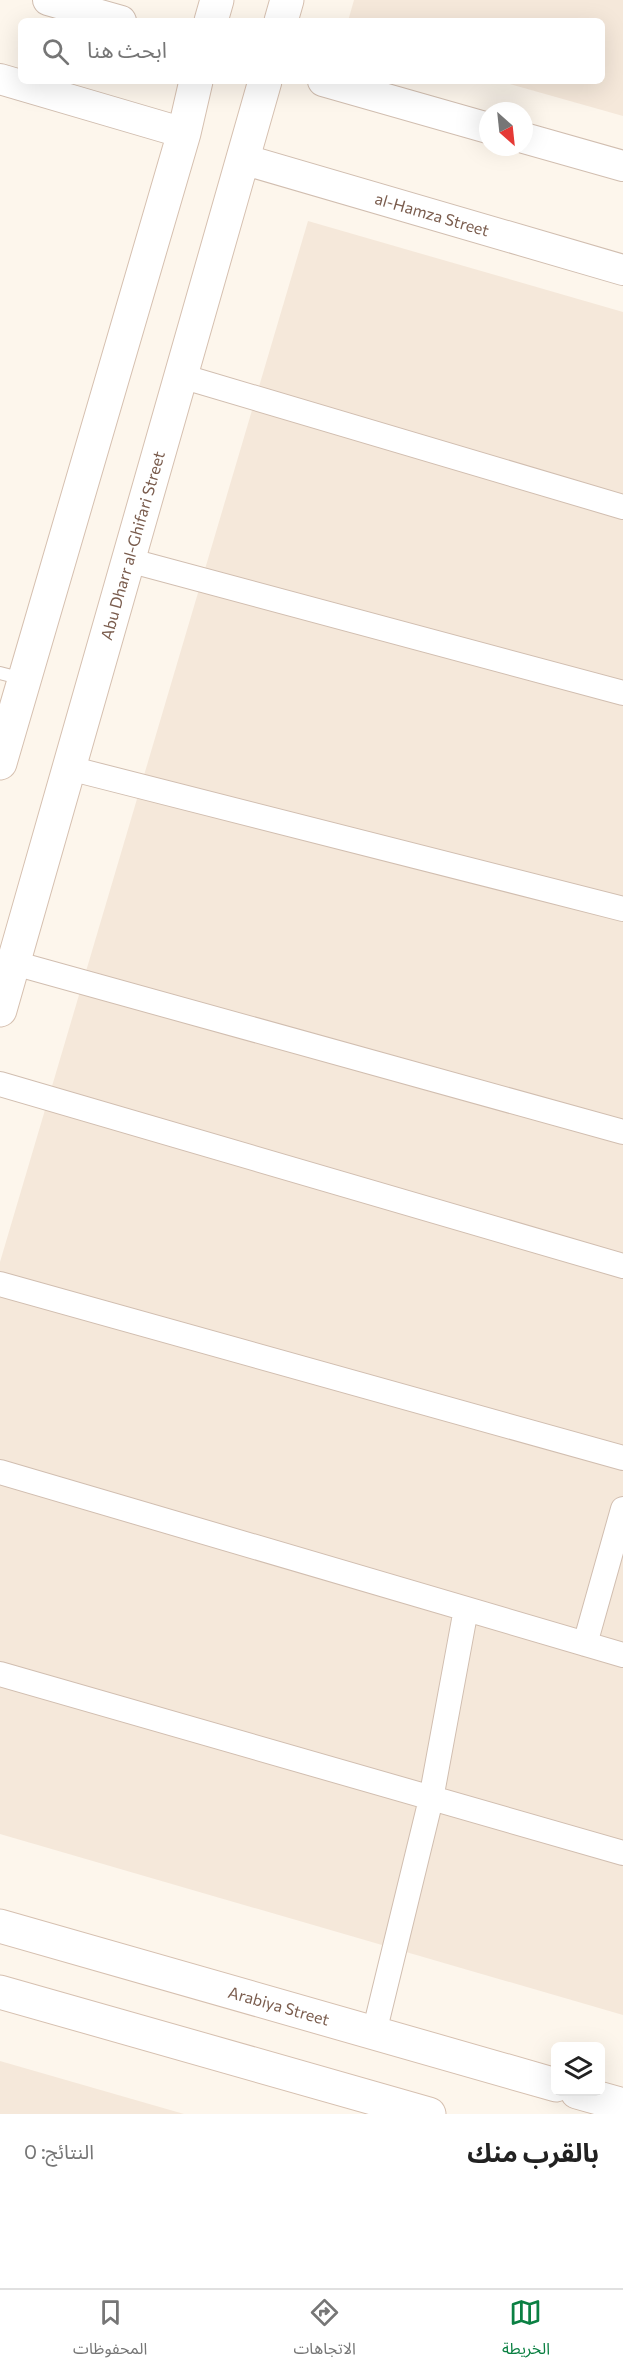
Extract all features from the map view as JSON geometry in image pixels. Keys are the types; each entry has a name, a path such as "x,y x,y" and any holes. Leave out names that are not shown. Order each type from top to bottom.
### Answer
{"main road":[{"path":"212,18 217,0"},
{"path":"282,18 287,0"},
{"path":"0,763 12,676 184,133 195,84"},
{"name":"Abu Dharr al-Ghifari Street","path":"0,1010 7,961 69,768 264,84"},
{"name":"Arabiya Street","path":"0,1926 551,2084"},
{"path":"0,1992 429,2114"},
{"path":"593,2096 623,2105"}],"street":[{"path":"48,0 111,18"},
{"path":"0,79 184,133"},
{"path":"334,84 479,125"},
{"path":"533,141 623,166"},
{"name":"al-Hamza Street","path":"242,159 623,270"},
{"path":"180,376 623,507"},
{"path":"128,560 623,693"},
{"path":"69,768 623,909"},
{"path":"7,961 623,1132"},
{"path":"0,1084 623,1266"},
{"path":"0,1284 623,1458"},
{"path":"0,1472 623,1655"},
{"path":"585,1644 621,1523"},
{"path":"374,2033 431,1799 466,1609"},
{"path":"0,1674 623,1853"}],"shaded area":[{"path":"354,0 623,0 623,116 510,84 605,84 605,18 349,18"},
{"path":"308,221 623,312 623,2015 0,1834 0,1262"},
{"path":"0,2061 184,2114 0,2114"}]}
